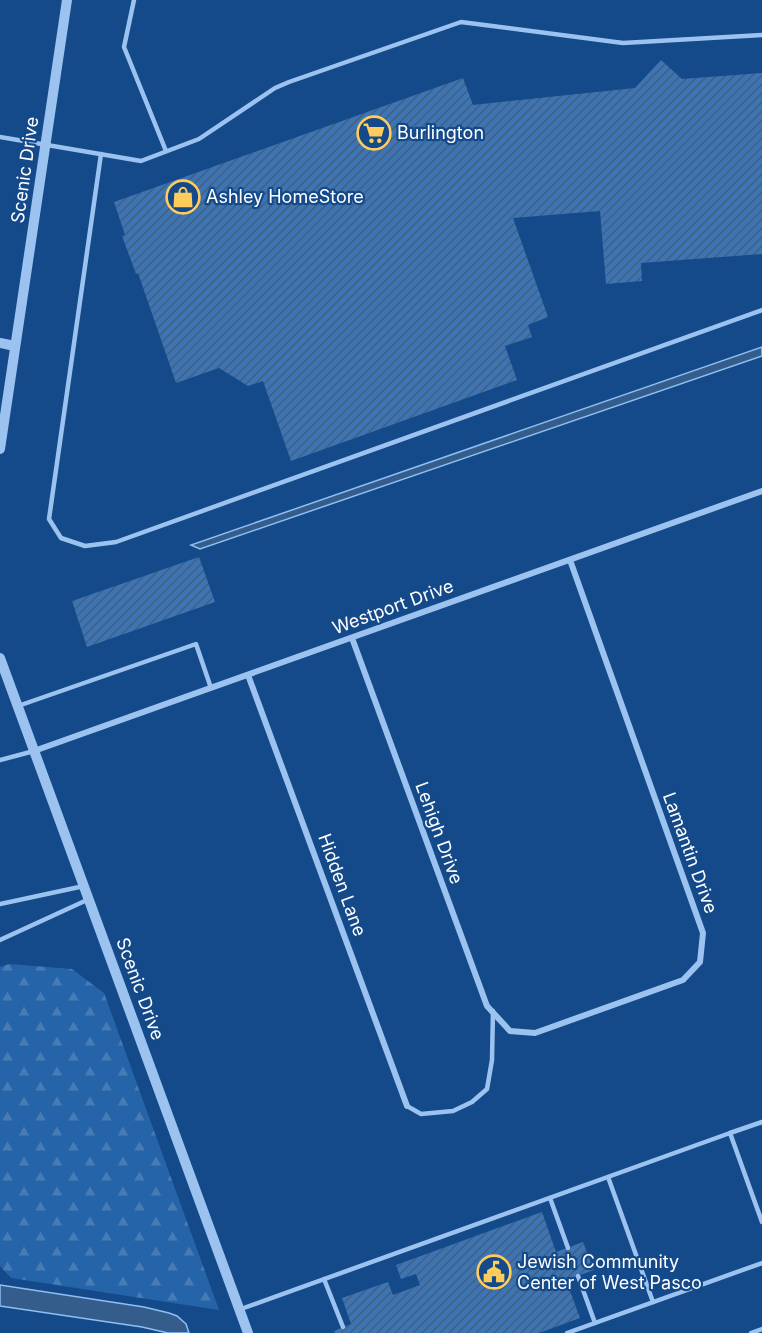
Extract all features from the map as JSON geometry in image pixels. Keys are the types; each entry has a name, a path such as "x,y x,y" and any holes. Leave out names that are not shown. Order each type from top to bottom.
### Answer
{"street":[{"name":"Scenic Drive","path":"0,449 4,394 15,346 67,0"},
{"path":"0,343 15,346"},
{"name":"Westport Drive","path":"34,751 762,491"},
{"name":"Lamantin Drive","path":"510,1031 535,1034 683,980 700,962 703,933 570,560"},
{"name":"Lehigh Drive","path":"352,638 487,1006 510,1031"},
{"name":"Scenic Drive","path":"0,658 3,676 18,706 248,1333"},
{"name":"Hidden Lane","path":"248,675 407,1106"}],"lane":[{"path":"134,0 124,48 166,151"},
{"path":"0,137 141,161 199,140 282,85 461,22 623,43 762,34"},
{"path":"101,154 49,519 61,538 85,546 116,542 762,310"},
{"path":"18,706 196,644 211,688"},
{"path":"0,760 34,751"},
{"path":"0,904 84,886"},
{"path":"0,940 89,899"},
{"path":"407,1106 421,1114 453,1111 472,1102 487,1089 492,1060 492,1011"},
{"path":"241,1309 762,1122"},
{"path":"730,1133 762,1222"},
{"path":"608,1177 653,1302"},
{"path":"550,1198 568,1248"},
{"path":"567,1333 762,1263"},
{"path":"578,1276 595,1323"},
{"path":"324,1279 344,1327"},
{"path":"751,1333 762,1329"}],"green space":[{"path":"9,964 72,969 104,993 219,1310 11,1278 0,1266 0,967"}],"shaded area":[{"path":"762,347 762,356 200,549 191,545"},
{"path":"0,1285 144,1307 169,1313 177,1316 186,1324 189,1333 168,1333 0,1306"}],"building":[{"path":"661,60 682,79 762,73 762,254 641,263 642,281 606,284 600,211 513,218 548,317 528,325 532,337 505,346 517,380 291,461 263,381 248,386 219,368 176,383 138,273 136,274 122,236 125,235 114,202 463,78 473,105 635,88"},
{"path":"199,557 215,602 87,647 72,601"},
{"name":"Jewish Community Center of West Pasco","path":"542,1212 556,1252 583,1242 594,1270 566,1280 580,1318 539,1333 335,1333 334,1331 351,1324 342,1298 388,1282 393,1295 420,1285 416,1274 401,1279 396,1265"}],"place":[{"name":"Burlington","path":"374,133"},
{"name":"Ashley HomeStore","path":"183,197"},
{"name":"Jewish Community Center of West Pasco","path":"494,1272"}]}
